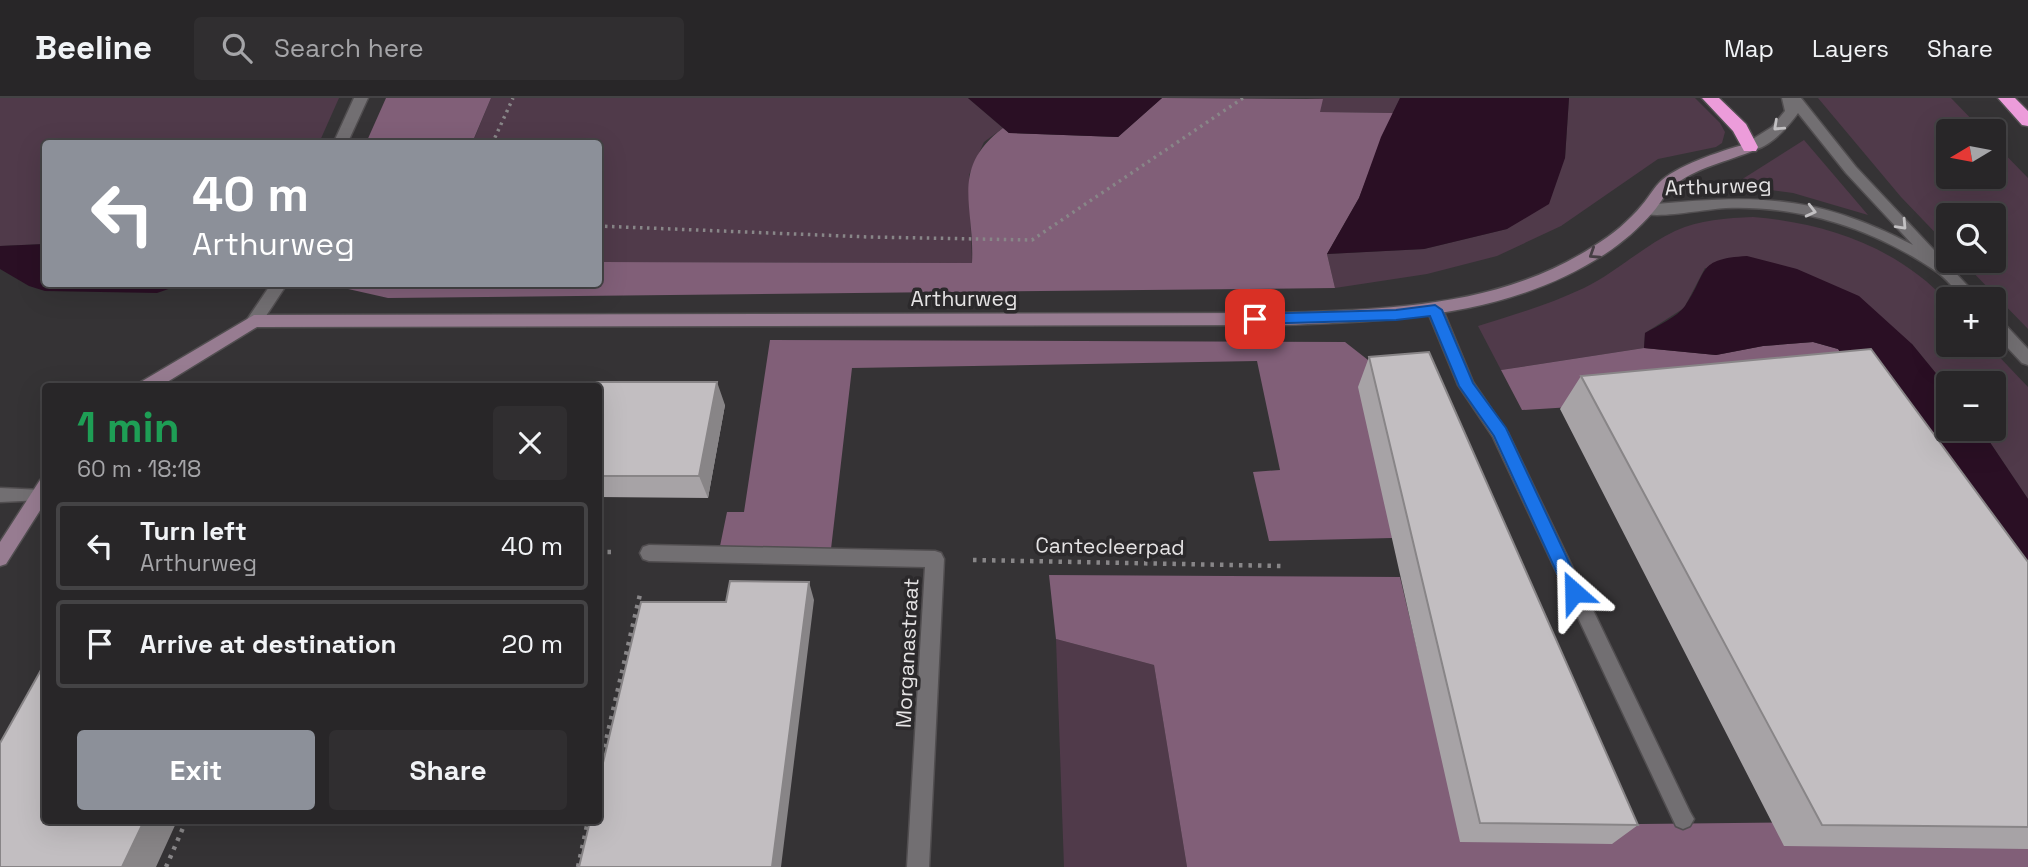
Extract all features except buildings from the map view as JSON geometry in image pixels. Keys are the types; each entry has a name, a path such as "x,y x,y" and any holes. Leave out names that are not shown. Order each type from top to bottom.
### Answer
{"highway":[{"path":"1710,98 1740,128 1751,147"},
{"path":"2006,98 2028,121"}],"street":[{"path":"342,140 361,98"},
{"name":"Arthurweg","path":"254,321 1283,319 1396,315 1435,310 1502,298 1561,275 1602,249 1646,210 1670,181 1751,147 1777,130 1792,112 1789,98"},
{"path":"1794,98 1851,170 1936,260"},
{"name":"Arthurweg","path":"1646,210 1725,202 1777,204 1813,210 1892,239 1936,265"},
{"path":"1948,273 1961,287"},
{"path":"152,383 227,340 254,321 277,287"},
{"path":"1435,310 1466,386 1500,433 1683,820"},
{"path":"2006,336 2028,359"},
{"path":"0,495 41,490"},
{"path":"0,558 41,490"},
{"name":"Morganastraat","path":"649,553 935,559 918,867"}],"path":[{"path":"494,140 513,98"},
{"path":"602,226 869,237 1032,240 1244,98"},
{"path":"602,758 649,553"},
{"name":"Cantecleerpad","path":"935,559 1283,566"},
{"path":"166,867 185,824"},
{"path":"578,867 587,824"}],"shaded area":[{"path":"0,98 339,98 320,140 42,140 42,244 0,246"},
{"path":"386,98 491,98 473,140 367,140"},
{"path":"491,98 968,98 1003,128 984,142 969,175 972,263 602,262 602,140 474,140"},
{"path":"968,98 1162,98 1118,137 1009,133"},
{"path":"1162,98 1323,99 1320,112 1393,113 1359,198 1327,254 1335,288 388,298 339,287 602,287 602,262 972,263 968,189 970,173 986,143 1003,128 1009,133 1118,137"},
{"path":"1305,98 1400,98 1393,113 1319,112 1322,99"},
{"path":"1400,98 1569,98 1565,158 1549,204 1507,229 1424,249 1327,254 1359,198 1381,137"},
{"path":"1569,98 1695,98 1720,123 1725,132 1722,143 1716,147 1658,159 1561,226 1497,256 1427,274 1335,288 1327,254 1424,249 1507,229 1565,158"},
{"path":"1818,98 1951,98 1971,119 1936,119 1936,189 2006,189 2006,155 2028,178 2028,329 2006,306 2006,287 1987,287 1974,273 2006,273 2006,203 1936,203 1936,233 1901,197"},
{"path":"1804,140 1868,215 1793,193 1733,185"},
{"path":"1733,218 1780,220 1807,225 1859,241 1906,266 1936,291 1936,357 1999,357 2028,387 2028,499 1989,441 2006,441 2006,371 1936,371 1936,373 1912,344 1705,268 1684,308 1645,333 1644,348 1501,370 1478,326 1584,288 1684,227"},
{"path":"42,244 42,287 174,287 157,293 45,291 29,286 0,269 0,246"},
{"path":"1747,256 1797,269 1859,296 1912,344 1936,373 1936,441 1989,441 2028,499 2028,603 1838,349 1813,342 1763,346 1716,355 1644,348 1645,333 1685,306 1706,269 1719,260"},
{"path":"770,340 1345,342 1386,374 1392,538 1269,541 1253,472 1280,470 1257,361 852,368 831,549 719,551 727,512 744,512"},
{"path":"1813,342 1838,349 2028,603 1778,394 1522,410 1501,370 1644,348 1716,355 1763,346"},
{"path":"1049,575 1400,577 1459,826 2028,820 2028,867 1187,867 1154,665 1056,639"},
{"path":"1056,639 1154,665 1187,867 1064,867"}],"route":[{"path":"1255,319 1396,315 1435,310 1466,386 1500,433 1574,592"}]}
